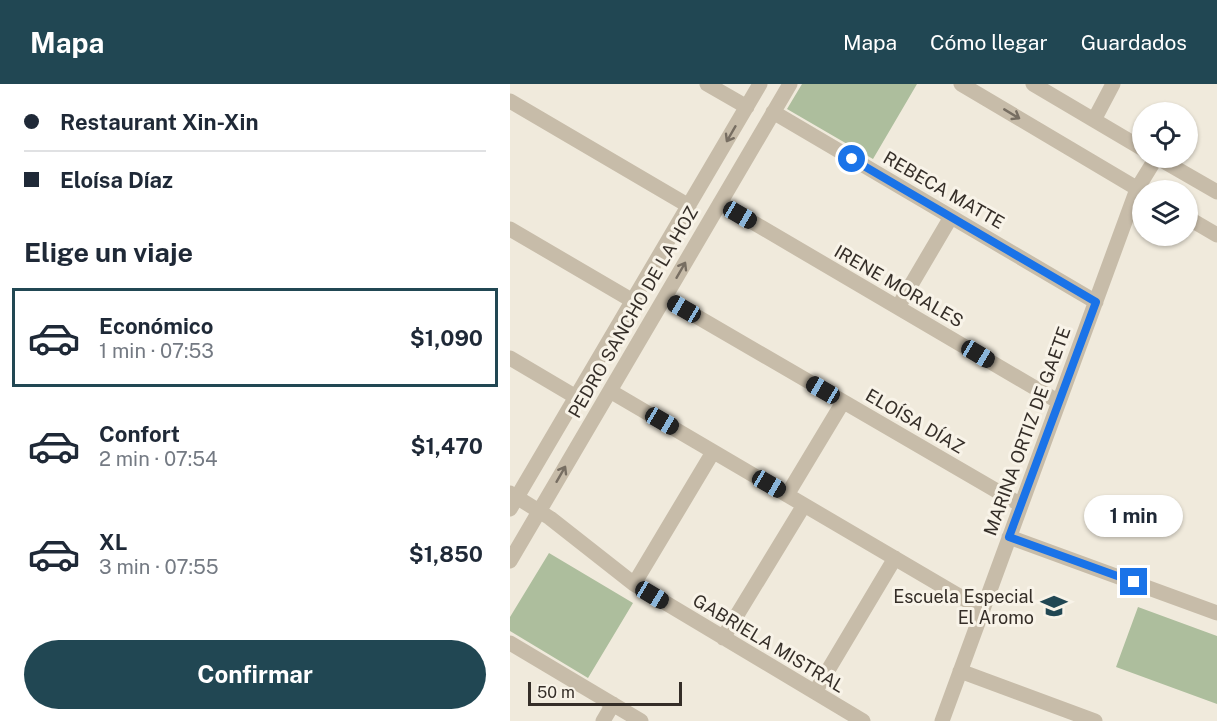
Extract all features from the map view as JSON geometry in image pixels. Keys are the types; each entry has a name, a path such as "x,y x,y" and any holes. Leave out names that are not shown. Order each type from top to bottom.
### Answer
{"street":[{"path":"707,84 747,107"},
{"name":"PEDRO SANCHO DE LA HOZ","path":"512,500 576,397 760,84"},
{"name":"PEDRO SANCHO DE LA HOZ","path":"510,561 790,84"},
{"path":"961,84 1132,186"},
{"path":"1033,84 1132,142"},
{"path":"1094,120 1113,84"},
{"path":"510,100 689,206"},
{"name":"REBECA MATTE","path":"773,112 1096,302"},
{"path":"1175,168 1217,192"},
{"name":"IRENE MORALES","path":"720,203 1059,402"},
{"name":"MARINA ORTIZ DE GAETE","path":"942,721 1096,302 1132,211"},
{"path":"898,307 951,217"},
{"path":"1198,224 1217,235"},
{"path":"510,229 633,301"},
{"name":"ELOÍSA DÍAZ","path":"665,298 1021,505"},
{"path":"510,358 576,397"},
{"path":"610,391 983,610"},
{"path":"787,495 843,402"},
{"path":"634,584 713,452"},
{"name":"GABRIELA MISTRAL","path":"512,500 539,511 634,584 863,721"},
{"path":"723,638 804,505"},
{"path":"1009,537 1217,613"},
{"path":"815,692 895,558"},
{"path":"510,643 641,721"},
{"path":"960,671 1095,721"},
{"path":"603,721 613,704"}],"green space":[{"path":"802,84 917,84 873,159 787,109"},
{"path":"549,553 633,603 588,678 510,631 510,617"},
{"path":"1138,607 1217,636 1217,704 1116,667"}],"place":[{"name":"Escuela Especial El Aromo","path":"1054,606"}],"route":[{"path":"852,159 1096,302 1009,537 1134,582"}]}
